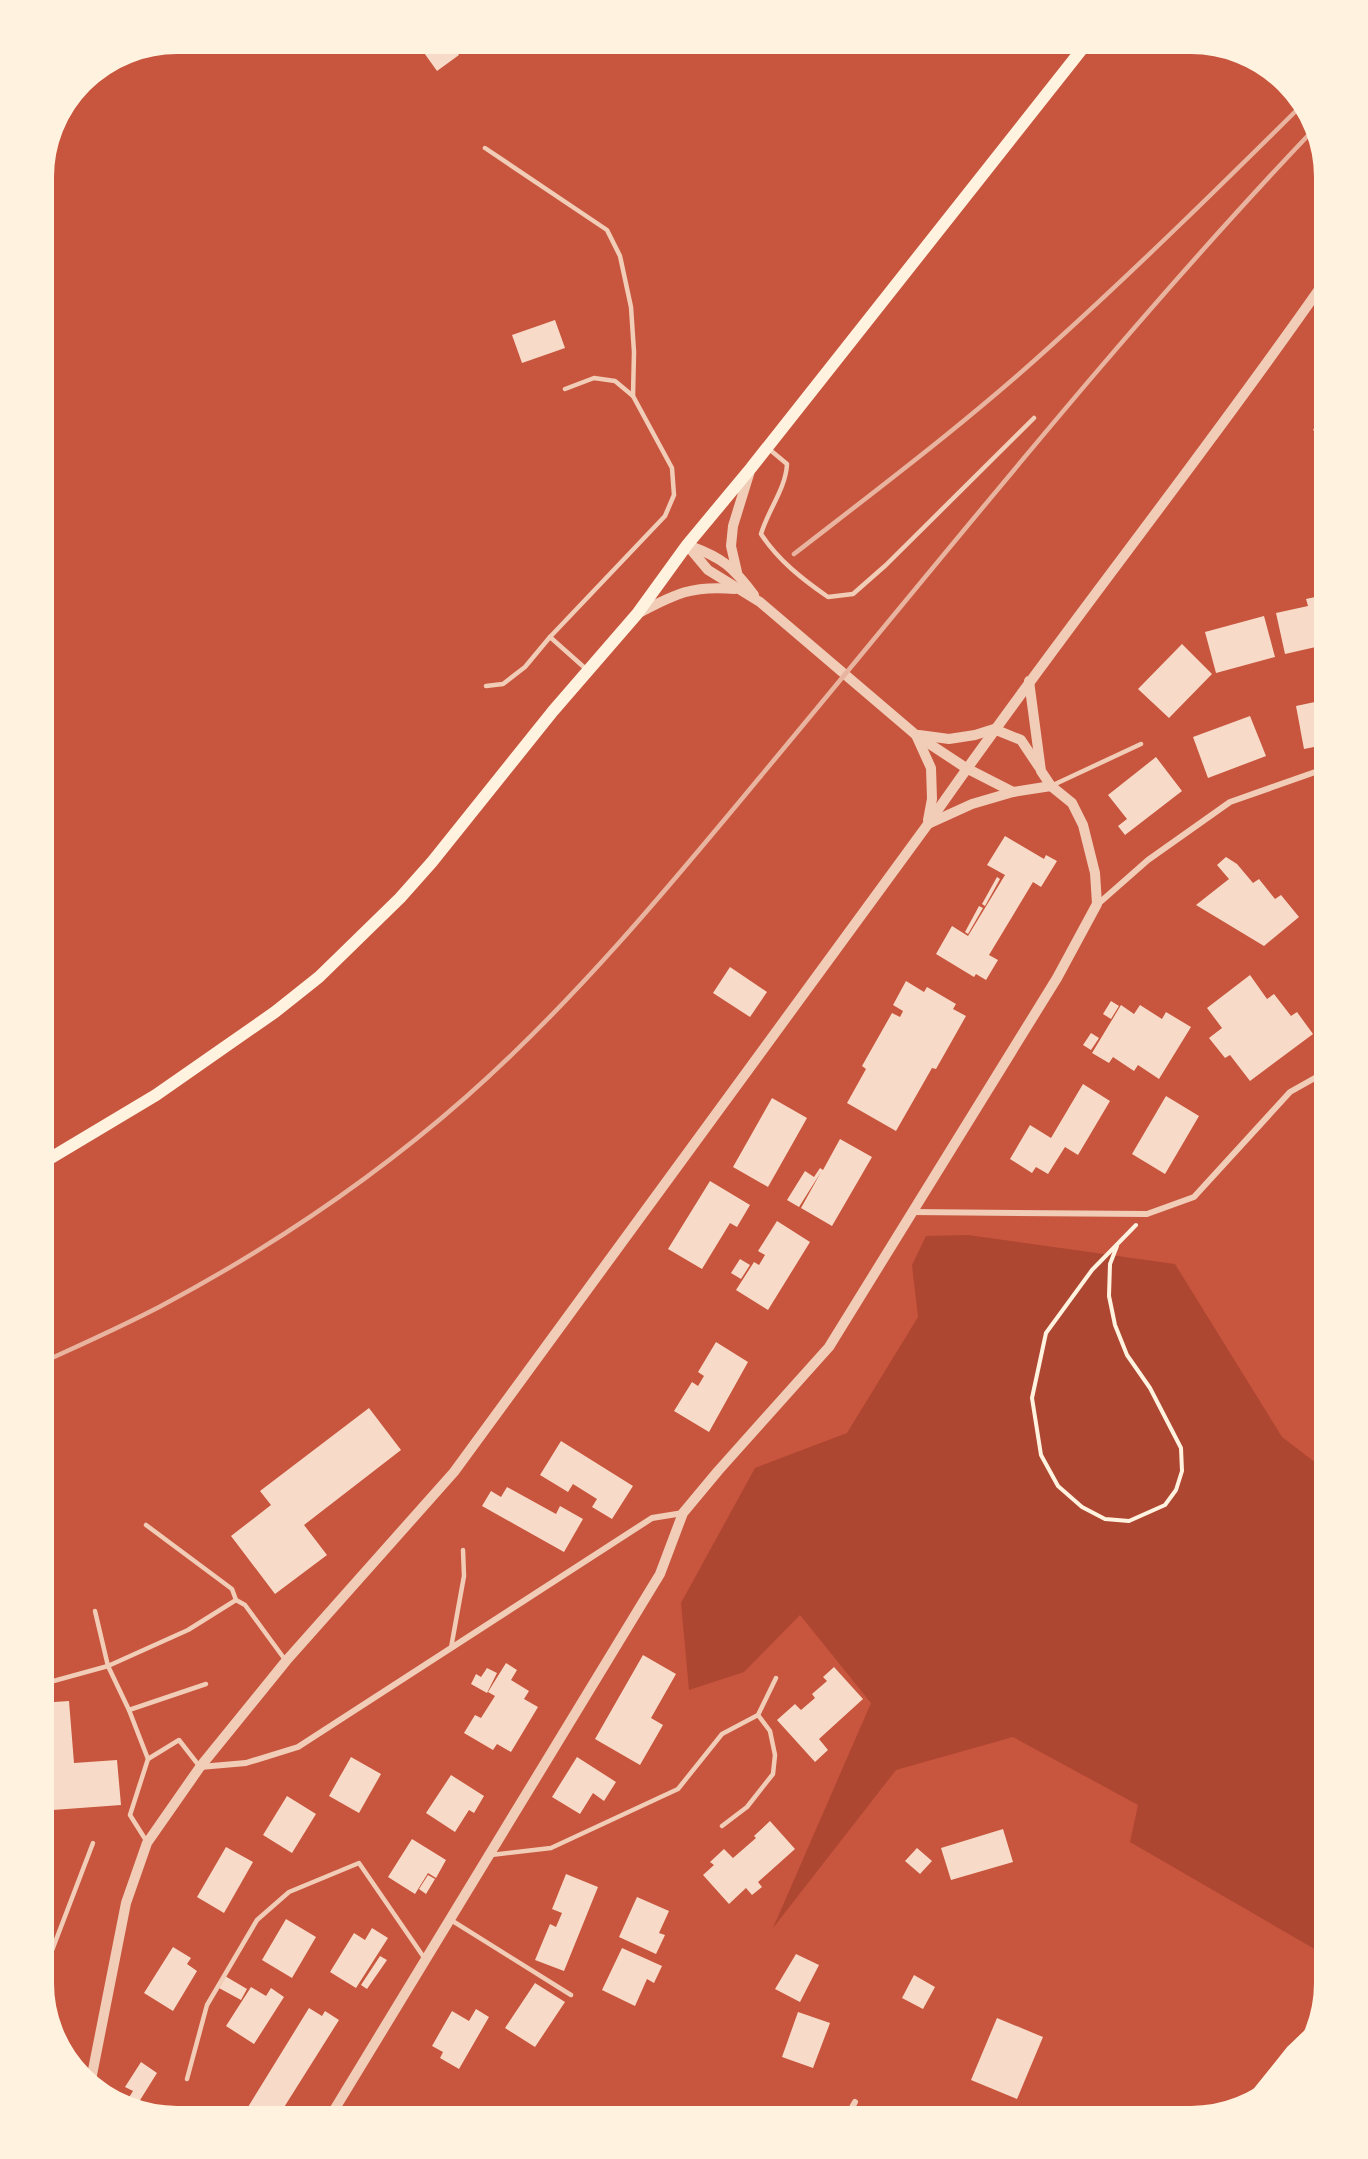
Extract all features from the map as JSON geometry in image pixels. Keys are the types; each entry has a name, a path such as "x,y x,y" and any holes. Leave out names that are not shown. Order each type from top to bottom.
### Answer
{"highway":[{"path":"1265,2085 1304,2040"}],"main road":[{"path":"50,1158 156,1095 275,1012 319,977 364,935 432,862 553,711 637,615 687,545 752,468 766,447 1081,50"}],"street":[{"path":"92,2077 126,1904 147,1843 200,1767 286,1661 454,1473 928,824 1029,681 1282,343 1318,290"},
{"path":"737,572 731,546 733,526 752,468"},
{"path":"687,545 716,555 737,572 760,602"},
{"path":"687,545 708,570 760,602 916,735 966,768 1014,792"},
{"path":"637,615 676,594 709,586 741,589"},
{"path":"1029,681 1041,771"},
{"path":"916,735 949,739 994,729 1021,740 1052,786 1072,803 1083,825 1095,873 1097,904"},
{"path":"916,735 931,768 932,799 928,824"},
{"path":"335,2109 660,1574 683,1513 830,1347 1057,978 1097,904 1148,860 1230,802 1318,771"},
{"path":"928,824 972,804 1014,792 1052,786"},
{"path":"912,1212 1147,1214 1194,1197 1290,1092 1318,1076"},
{"path":"200,1767 246,1763 298,1747 652,1518 683,1513"},
{"path":"851,2110 855,2102"}],"lane":[{"path":"485,148 608,230 620,256 631,307 634,352 633,396"},
{"path":"486,686 502,684 525,667 550,637 665,516 674,495 672,468 633,396 615,381 594,378 565,389"},
{"path":"766,447 787,464 786,476 761,534 771,550 802,579 828,597 853,594 886,565 1034,418"},
{"path":"550,637 588,671"},
{"path":"1052,786 1141,744"},
{"path":"146,1524 232,1589 236,1600 245,1605 286,1661"},
{"path":"451,1648 464,1576 463,1550"},
{"path":"50,1682 108,1666 188,1630 236,1600"},
{"path":"95,1611 108,1666 129,1710 148,1759 130,1815 147,1843"},
{"path":"488,1855 551,1848 678,1789 722,1734 758,1715 776,1678"},
{"path":"129,1710 206,1684"},
{"path":"722,1826 747,1807 773,1774 775,1755 770,1731 758,1715"},
{"path":"148,1759 179,1740 200,1767"},
{"path":"50,1954 93,1843"},
{"path":"187,2079 207,2005 257,1920 289,1892 359,1863 425,1959"},
{"path":"449,1919 571,1995"}],"path":[{"path":"1117,1246 1110,1264 1109,1296 1115,1325 1127,1355 1150,1388 1169,1423 1181,1448 1182,1459 1182,1471 1176,1490 1165,1505 1129,1521 1105,1519 1082,1507 1058,1486 1041,1455 1032,1398 1047,1333 1092,1270 1147,1214"}],"shaded area":[{"path":"968,1235 1175,1264 1282,1437 1318,1465 1318,1951 1130,1842 1138,1805 1013,1737 896,1770 773,1928 871,1703 800,1615 744,1672 689,1690 681,1603 755,1468 847,1433 918,1317 912,1265 926,1236"}],"building":[{"path":"422,50 455,50 459,55 437,71"},
{"path":"555,320 565,348 522,363 512,335"},
{"path":"1318,422 1318,433 1313,430"},
{"path":"1318,596 1318,646 1285,654 1276,613 1308,606 1306,599"},
{"path":"1264,616 1275,657 1216,673 1205,632"},
{"path":"1182,644 1212,674 1169,718 1138,689"},
{"path":"1318,701 1318,746 1304,749 1296,706"},
{"path":"1250,716 1266,756 1208,778 1193,737"},
{"path":"1156,757 1182,791 1125,835 1118,826 1127,819 1108,795"},
{"path":"1005,836 1044,859 1046,855 1057,861 1041,887 1033,882 989,955 998,960 986,980 976,974 974,977 936,954 952,926 968,936 1005,875 987,865"},
{"path":"1226,857 1237,864 1253,883 1259,879 1275,899 1281,895 1299,917 1264,946 1196,905 1229,879 1217,865"},
{"path":"997,877 1000,879 985,906 982,904"},
{"path":"979,906 983,908 968,934 965,932"},
{"path":"730,967 767,992 750,1017 713,993"},
{"path":"1250,975 1267,999 1274,994 1291,1016 1297,1012 1313,1034 1250,1081 1230,1055 1225,1058 1209,1038 1222,1028 1207,1008"},
{"path":"906,981 924,992 927,987 956,1004 953,1009 966,1016 936,1069 932,1068 896,1131 847,1103 866,1069 862,1066 892,1013 900,1017 903,1011 893,1005"},
{"path":"1111,1001 1119,1006 1111,1019 1103,1014"},
{"path":"1121,1005 1134,1014 1140,1005 1162,1019 1166,1012 1191,1027 1159,1079 1138,1065 1134,1071 1113,1057 1109,1063 1092,1053"},
{"path":"1091,1033 1099,1038 1091,1050 1083,1045"},
{"path":"1083,1084 1110,1101 1078,1155 1065,1147 1048,1174 1036,1167 1032,1173 1010,1159 1030,1125 1051,1138"},
{"path":"1166,1096 1199,1116 1165,1174 1132,1154"},
{"path":"772,1098 807,1118 768,1187 733,1167"},
{"path":"840,1139 872,1157 832,1226 801,1208 821,1172 799,1207 787,1200 805,1171 814,1177 820,1168 823,1170"},
{"path":"710,1181 750,1205 737,1227 730,1223 702,1269 668,1249"},
{"path":"777,1221 810,1242 768,1310 736,1290 754,1262 759,1265 765,1255 758,1251"},
{"path":"740,1259 750,1265 741,1279 731,1273"},
{"path":"716,1342 748,1362 709,1432 674,1411 692,1382 698,1386 704,1376 698,1372"},
{"path":"369,1408 401,1450 304,1525 327,1555 275,1594 231,1536 271,1505 260,1491"},
{"path":"561,1441 633,1486 612,1519 592,1507 597,1499 573,1484 568,1492 540,1475"},
{"path":"507,1487 556,1514 560,1506 583,1519 564,1552 482,1506 491,1491 501,1497"},
{"path":"643,1655 676,1674 651,1718 663,1725 640,1765 595,1739"},
{"path":"506,1663 517,1670 511,1680 529,1691 524,1699 538,1707 511,1752 497,1744 493,1750 464,1733 475,1715 481,1718 495,1696 488,1692"},
{"path":"834,1667 863,1699 819,1739 828,1750 815,1762 777,1720 795,1704 801,1710 815,1698 812,1694 827,1681 823,1677"},
{"path":"487,1668 497,1673 487,1693 471,1684 476,1674 481,1677"},
{"path":"69,1701 74,1763 117,1760 121,1805 50,1810 50,1702"},
{"path":"351,1757 381,1774 359,1813 329,1796"},
{"path":"577,1757 616,1782 604,1801 593,1793 580,1814 552,1797"},
{"path":"451,1775 484,1796 474,1813 469,1810 455,1832 426,1813"},
{"path":"287,1796 316,1814 292,1853 263,1835"},
{"path":"770,1821 795,1849 758,1882 762,1887 752,1895 746,1888 729,1904 703,1875 714,1865 710,1862 724,1849 733,1858 756,1838 754,1836"},
{"path":"1003,1829 1013,1862 951,1880 941,1848"},
{"path":"412,1839 446,1860 436,1878 428,1873 415,1894 388,1877"},
{"path":"226,1847 253,1862 224,1913 197,1897"},
{"path":"917,1848 932,1861 920,1874 905,1861"},
{"path":"566,1874 598,1887 564,1971 535,1960 550,1924 556,1927 562,1913 552,1909"},
{"path":"428,1875 435,1879 426,1894 419,1889"},
{"path":"637,1897 669,1911 659,1933 665,1935 656,1954 619,1937"},
{"path":"286,1919 316,1937 292,1978 262,1960"},
{"path":"372,1928 388,1938 356,1988 330,1972 354,1933 365,1940"},
{"path":"173,1947 191,1958 187,1964 197,1971 173,2011 144,1993"},
{"path":"622,1948 662,1966 654,1983 647,1979 635,2006 602,1990"},
{"path":"796,1954 819,1965 800,2002 775,1989"},
{"path":"380,1956 387,1960 367,1989 361,1985"},
{"path":"914,1975 935,1987 923,2009 902,1998"},
{"path":"225,1976 247,1989 241,2000 219,1988"},
{"path":"535,1983 565,2002 535,2047 505,2028"},
{"path":"251,1987 266,1996 271,1988 284,1997 254,2044 226,2026"},
{"path":"309,2008 322,2016 325,2011 339,2020 283,2109 247,2109"},
{"path":"476,2009 489,2017 459,2069 440,2058 443,2052 432,2046 452,2011 469,2021"},
{"path":"798,2012 830,2023 813,2068 782,2057"},
{"path":"997,2018 1043,2037 1017,2099 971,2080"},
{"path":"141,2062 157,2073 138,2103 128,2099 133,2091 125,2087"}],"railway":[{"path":"794,554 927,451 1024,370 1150,254 1298,109"},
{"path":"50,1359 161,1306 281,1236 395,1156 511,1056 637,923 1115,350 1248,199 1311,133"}]}
